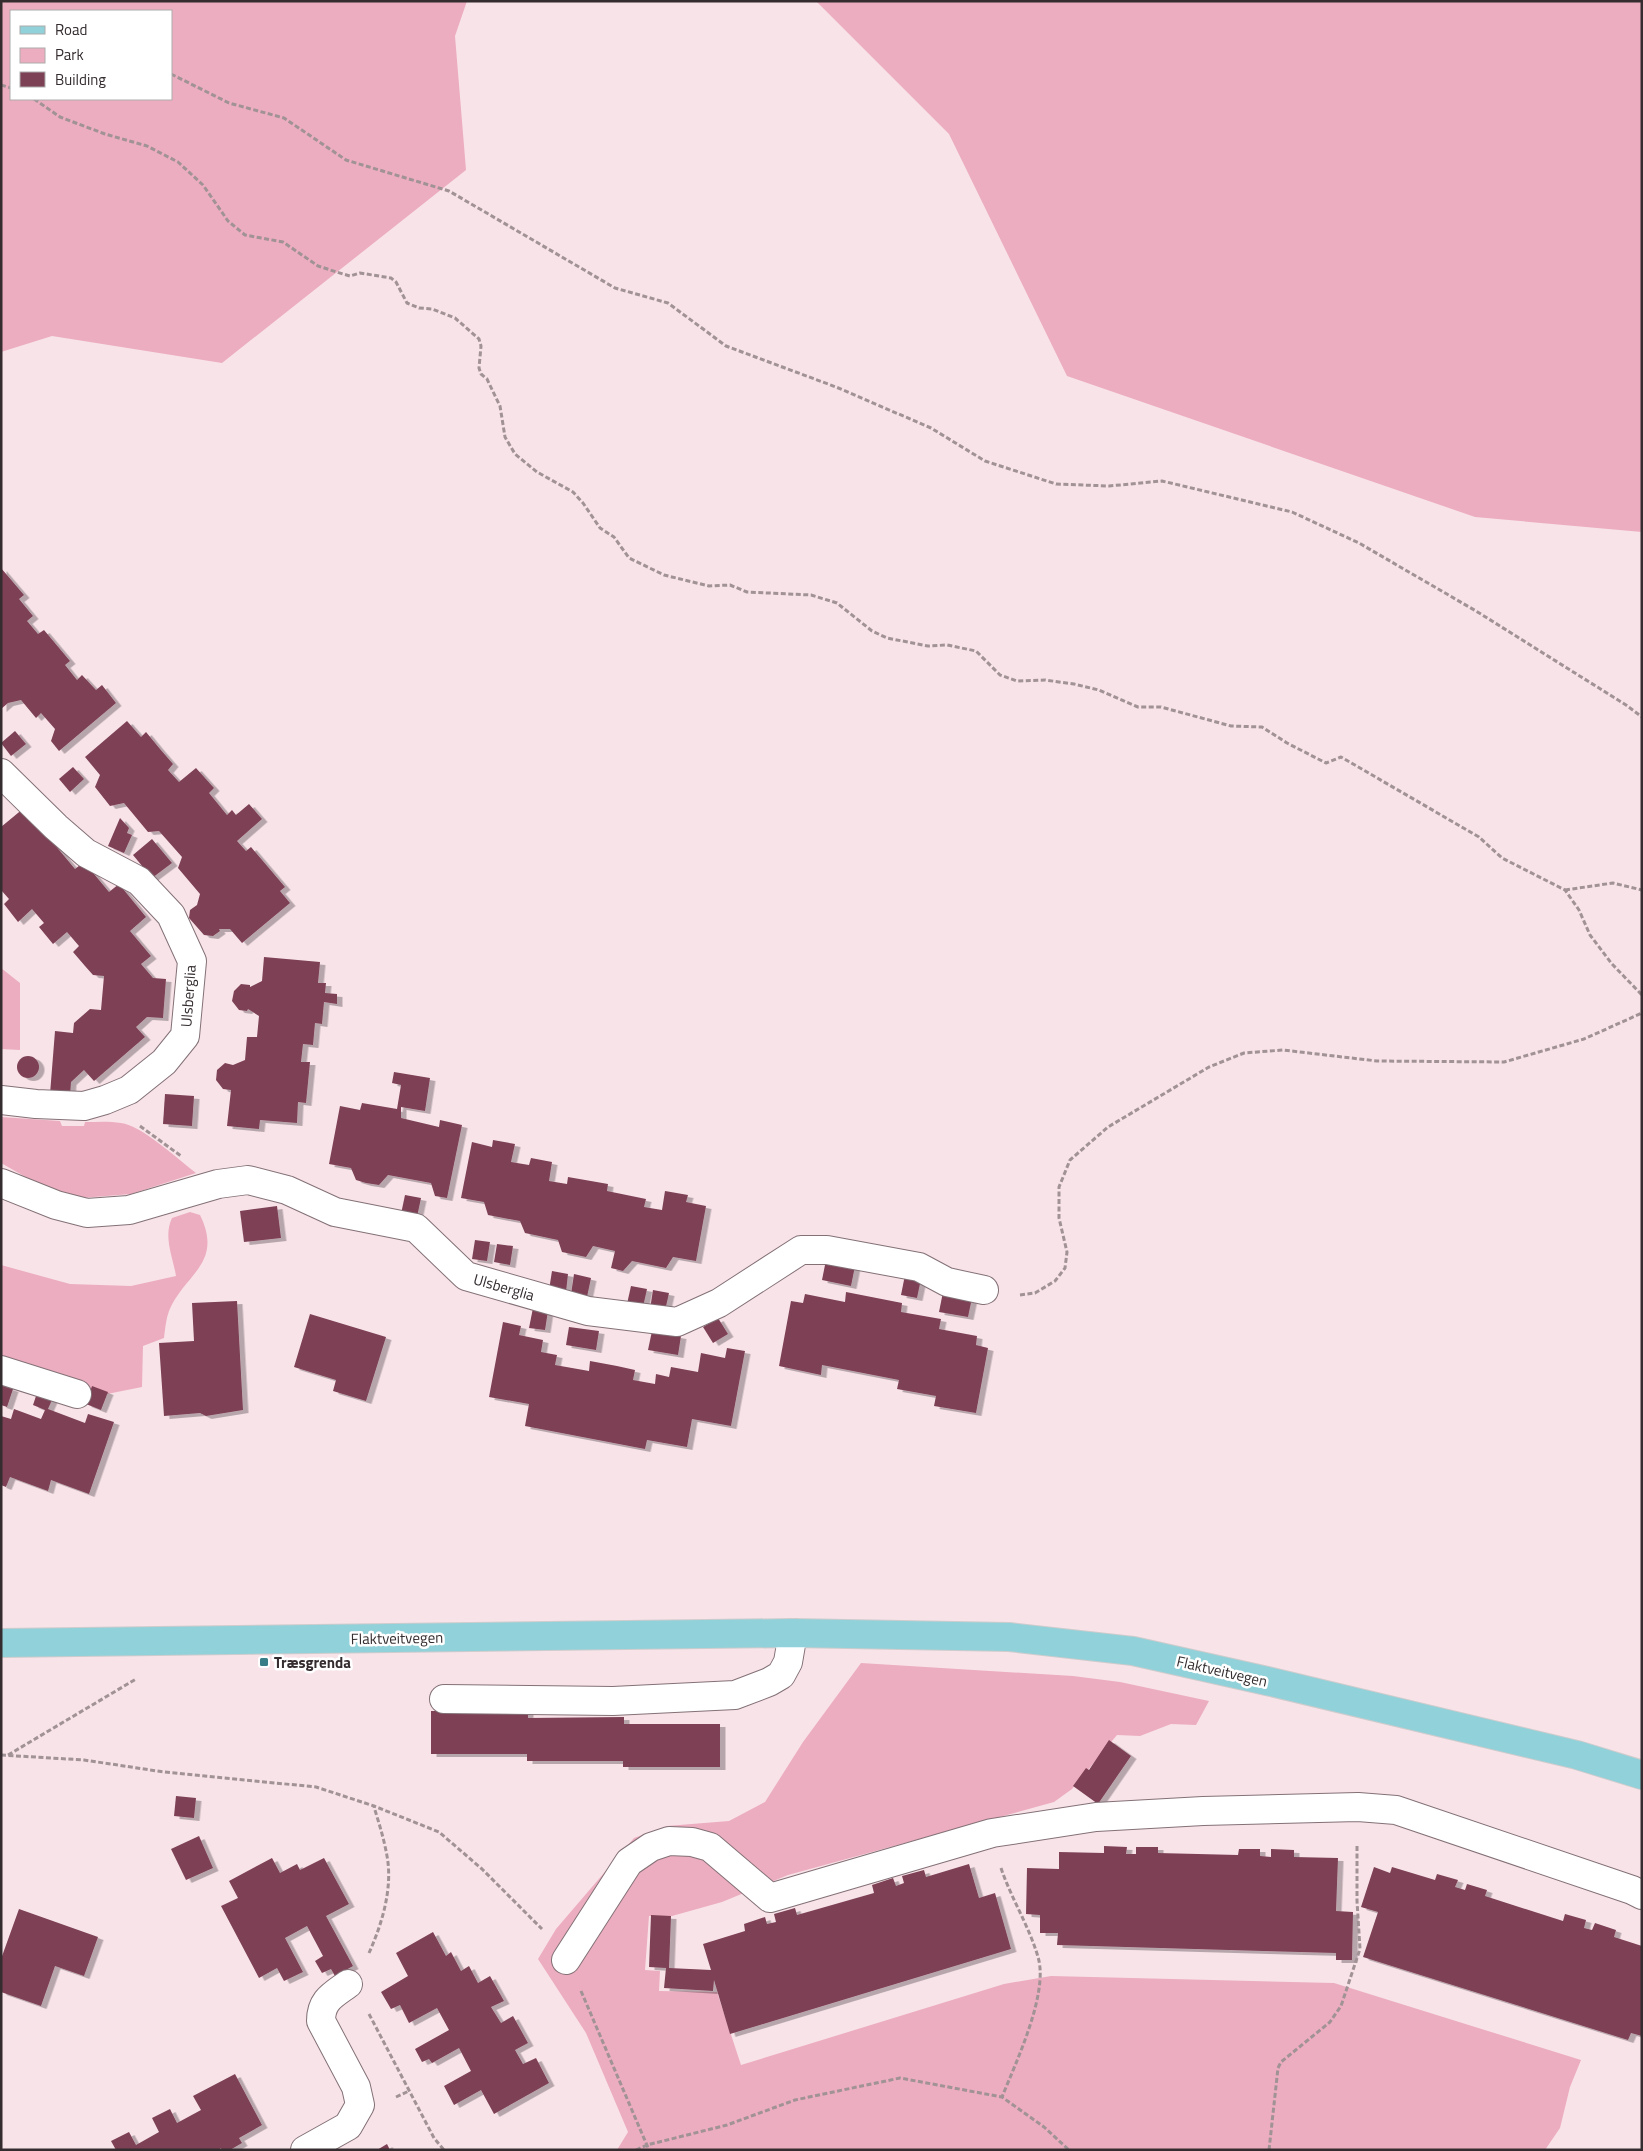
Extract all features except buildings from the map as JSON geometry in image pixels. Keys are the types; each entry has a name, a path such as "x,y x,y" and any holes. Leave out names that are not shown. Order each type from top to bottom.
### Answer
{"main road":[{"name":"Flaktveitvegen","path":"1,1643 793,1633 1009,1637 1133,1651 1577,1755 1642,1775"}],"street":[{"name":"Ulsberglia","path":"1,773 86,854 139,880 171,915 192,961 185,1036 164,1062 129,1090 84,1106 1,1100"},
{"name":"Ulsberglia","path":"1,1184 56,1205 86,1213 129,1210 218,1184 248,1180 287,1190 335,1212 416,1228 466,1276 588,1311 678,1322 719,1303 801,1250 827,1250 919,1267 947,1282 984,1290"},
{"path":"1,1370 78,1394"},
{"path":"444,1699 613,1701 735,1695 769,1682 781,1674 788,1662 793,1633"},
{"path":"566,1960 629,1862 651,1847 668,1841 692,1842 710,1847 770,1898 992,1834 1096,1818 1203,1811 1358,1807 1396,1810 1623,1886 1642,1895"},
{"path":"305,2150 348,2126 360,2105 356,2087 321,2021 321,2011 326,2001 348,1984"}],"path":[{"path":"172,75 229,104 284,118 346,160 449,191 615,288 668,303 726,346 836,387 931,428 985,461 1056,484 1109,486 1162,482 1292,512 1359,543 1467,606 1626,705 1642,717"},
{"path":"35,100 60,117 106,134 147,146 178,162 203,185 228,221 245,235 283,242 318,266 343,274 350,276 360,273 391,278 396,282 407,303 419,308 432,309 455,318 479,339 481,346 479,368 481,374 487,379 500,406 505,438 515,454 537,472 573,492 583,502 600,528 614,537 629,558 664,575 709,586 730,585 747,592 811,595 837,603 872,631 887,638 928,646 947,646 976,652 1000,675 1017,681 1045,680 1074,684 1098,690 1138,707 1161,706 1231,726 1262,727 1286,743 1326,763 1341,757 1478,837 1502,858 1565,890 1579,910 1590,935 1612,964 1642,995"},
{"path":"1565,890 1613,884 1642,890"},
{"path":"984,1290 1012,1296 1035,1293 1055,1281 1065,1268 1067,1252 1059,1218 1059,1187 1070,1160 1108,1127 1209,1067 1244,1053 1283,1050 1377,1061 1504,1062 1584,1039 1642,1013"},
{"path":"105,1100 218,1184"},
{"path":"8,1755 143,1675"},
{"path":"1,1755 84,1760 164,1772 316,1787 374,1806 439,1832 539,1925 566,1960 649,2150"},
{"path":"374,1806 388,1857 387,1889 380,1928 366,1960 348,1984 371,2018 434,2138 444,2150"},
{"path":"1269,2150 1278,2068 1281,2062 1330,2022 1341,2006 1360,1949 1357,1901 1358,1807"},
{"path":"992,1834 1000,1866 1030,1935 1039,1959 1042,1975 1036,2006 1002,2097"},
{"path":"636,2150 647,2145 727,2125 795,2100 900,2078 1002,2097 1044,2127 1069,2150"}],"green space":[{"path":"1,1 467,1 455,36 466,170 222,363 52,336 1,352"},
{"path":"816,1 1642,1 1642,532 1475,517 1067,376 949,134"},
{"path":"1,968 20,983 20,1050 1,1049"},
{"path":"1,1117 60,1121 62,1126 84,1126 85,1122 116,1122 129,1125 149,1136 196,1173 131,1194 81,1198 38,1184 1,1163"},
{"path":"190,1212 200,1215 206,1232 207,1245 205,1257 169,1311 164,1338 143,1346 142,1387 107,1394 1,1359 1,1265 70,1284 131,1286 176,1276 169,1240 169,1225 172,1218"},
{"path":"861,1663 1073,1676 1120,1682 1209,1701 1196,1725 1171,1724 1140,1736 1117,1735 1072,1789 1054,1802 788,1875 722,1902 672,1916 649,1916 645,1970 660,1971 659,1991 717,1992 741,2065 1004,1984 1051,1976 1334,1983 1581,2060 1570,2087 1560,2128 1545,2150 617,2150 628,2132 586,2033 538,1959 556,1929 634,1838 667,1826 729,1821 765,1802 803,1742"}],"place":[{"name":"Træsgrenda","path":"264,1662"}]}
